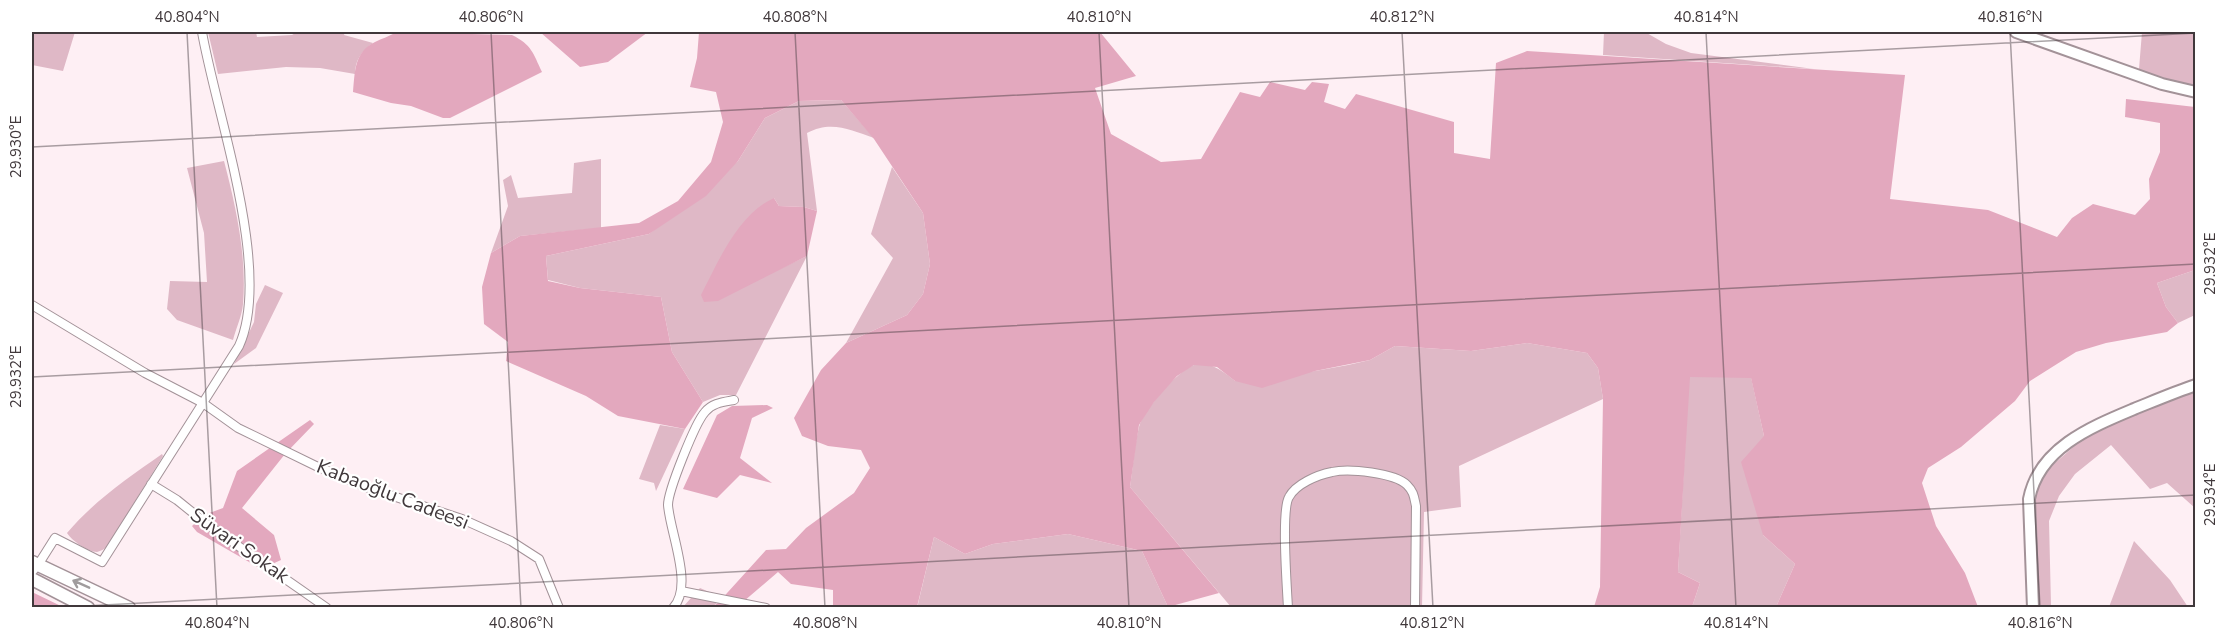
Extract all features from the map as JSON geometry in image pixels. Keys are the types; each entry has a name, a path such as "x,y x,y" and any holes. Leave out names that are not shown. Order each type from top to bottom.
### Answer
{"main road":[{"path":"34,566 129,608"},
{"path":"32,579 88,608"}],"street":[{"path":"34,566 55,538 102,562 239,346 248,321 249,288 246,245 237,189 202,32"},
{"path":"2016,32 2162,84 2196,92"},
{"name":"Kabaoğlu Cadeesi","path":"32,305 145,373 202,403 238,428 316,466 366,487 462,519 511,541 539,560 559,608"},
{"path":"2034,608 2029,499 2031,488 2041,469 2057,451 2094,427 2196,386"},
{"path":"673,608 681,591 682,576 670,524 668,503 672,485 705,412 716,404 734,400"},
{"path":"1288,608 1285,515 1287,500 1293,491 1306,482 1332,472 1349,471 1394,476 1414,493 1416,506 1415,608"},
{"name":"Süvari Sokak","path":"151,484 327,608"},
{"path":"681,591 765,608"}],"shaded area":[{"path":"32,32 75,32 63,71 32,65"},
{"path":"208,32 256,32 257,37 292,35 297,32 345,32 344,35 373,43 360,57 355,74 320,68 286,67 218,74"},
{"path":"396,32 512,35 528,46 542,72 450,118 443,118 411,106 353,92 357,63 363,51 368,46"},
{"path":"540,32 648,32 608,62 580,67"},
{"path":"699,32 1100,32 1136,76 1095,88 1111,134 1161,162 1201,159 1240,92 1260,97 1270,82 1305,90 1312,82 1329,84 1324,102 1345,109 1356,94 1454,122 1454,153 1490,159 1496,63 1527,51 1905,75 1890,199 1988,210 2057,237 2072,218 2093,204 2135,215 2150,199 2149,179 2160,152 2160,123 2125,117 2126,99 2195,107 2195,270 2157,283 2166,307 2178,323 2167,332 2106,343 2076,352 2030,381 2015,401 1961,447 1928,468 1922,483 1936,526 1965,573 1978,607 1776,607 1795,564 1763,535 1741,462 1764,436 1751,378 1690,377 1678,572 1700,583 1692,607 1594,607 1600,587 1603,399 1598,368 1587,353 1527,343 1471,351 1395,346 1370,360 1315,371 1262,388 1235,381 1217,367 1194,365 1177,376 1154,402 1139,425 1130,487 1219,593 1168,607 1142,551 1068,534 993,544 965,554 934,537 917,607 833,607 833,590 791,584 778,572 737,607 712,607 766,550 786,549 806,528 854,493 870,468 861,450 828,446 802,436 794,418 821,370 846,343 907,315 923,294 930,264 923,213 874,139 841,100 799,101 765,118 738,161 706,196 649,234 546,256 548,281 580,288 661,297 672,352 703,402 685,429 618,416 586,396 506,361 508,342 484,324 482,287 491,253 520,236 639,223 678,201 711,162 723,122 716,92 690,87 697,58"},
{"path":"1604,32 1645,32 1666,44 1691,53 1814,69 1603,55"},
{"path":"2142,32 2195,32 2195,85 2160,78 2139,69"},
{"path":"841,100 874,138 849,129 833,127 824,127 807,133 817,211 804,207 779,206 774,198 769,274 807,256 736,395 720,395 703,402 672,352 661,297 580,288 548,280 546,256 649,234 738,161 765,118 799,101"},
{"path":"601,159 601,228 520,236 491,253 508,206 503,180 511,175 518,198 572,193 574,163"},
{"path":"224,161 242,250 244,286 242,308 233,340 177,320 167,309 170,281 207,282 204,233 187,168"},
{"path":"892,167 923,213 930,264 923,294 907,315 846,343 893,258 871,234"},
{"path":"774,198 779,206 804,207 817,211 807,256 718,301 704,302 701,295 730,240 750,215 761,205"},
{"path":"2195,270 2195,315 2178,323 2166,307 2157,283"},
{"path":"265,285 283,293 256,348 234,364 254,322 256,304"},
{"path":"1527,343 1587,353 1598,368 1603,399 1459,466 1461,507 1424,512 1422,607 1231,607 1130,487 1136,442 1142,420 1170,383 1194,365 1211,365 1235,381 1348,365 1370,360 1395,346 1471,351"},
{"path":"1689,377 1751,377 1764,436 1763,535 1795,564 1776,607 1692,607 1700,583 1678,572"},
{"path":"2195,390 2195,508 2167,483 2150,489 2111,445 2075,474 2059,496 2049,521 2051,605 2055,607 2038,607 2035,494 2047,470 2087,435"},
{"path":"767,405 773,408 752,418 740,458 772,483 740,475 717,498 683,489 717,415 732,406"},
{"path":"310,420 314,424 285,454 242,508 274,535 281,560 261,569 197,532 192,526 204,515 223,508 237,471"},
{"path":"660,425 685,429 656,491 654,483 639,479"},
{"path":"162,454 163,456 107,547 98,552 89,550 69,536 67,533 77,521 100,500"},
{"path":"1068,534 1142,551 1168,607 917,608 934,537 965,554 993,544"},
{"path":"2134,541 2170,580 2188,607 2109,607"},
{"path":"700,588 723,598 712,607 682,608"},
{"path":"32,592 63,607 32,607"}]}
